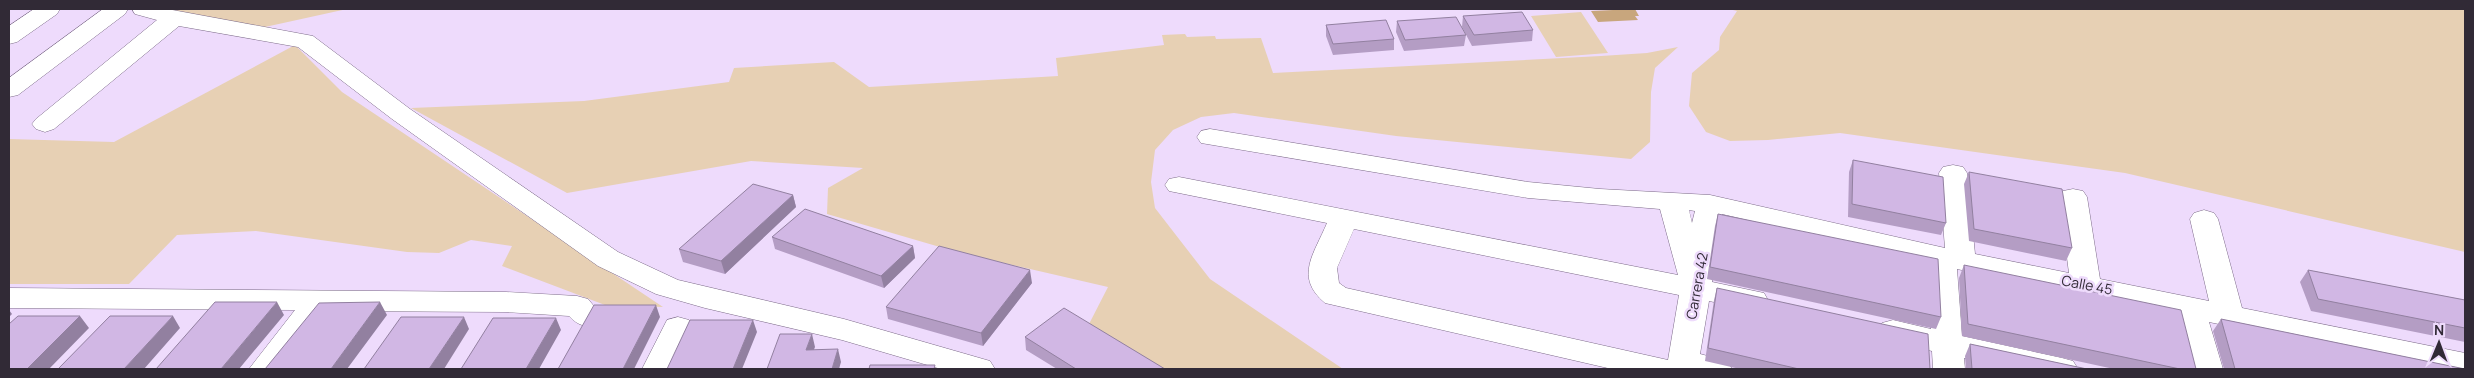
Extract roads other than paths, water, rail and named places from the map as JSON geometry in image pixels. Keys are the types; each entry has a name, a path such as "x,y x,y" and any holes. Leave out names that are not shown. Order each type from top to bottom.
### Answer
{"street":[{"path":"9,37 49,9"},
{"path":"9,90 117,9"},
{"path":"143,9 174,18 305,41 401,114 608,259 667,287 705,298 852,332 979,369"},
{"path":"45,124 174,18"},
{"name":"Calle 45","path":"1210,137 1528,190 1710,203 1951,258 2465,364"},
{"path":"1948,356 1953,173"},
{"path":"1179,185 1697,288 1783,307"},
{"path":"2073,197 2086,285"},
{"path":"1672,201 1697,288"},
{"name":"Carrera 42","path":"1675,367 1697,288 1710,203"},
{"path":"1344,218 1322,268 1325,287 1336,296 1675,367 1716,369"},
{"path":"2204,219 2228,314"},
{"path":"9,298 506,302 577,306 588,317"},
{"path":"265,369 320,301"},
{"path":"2189,306 2206,369"},
{"path":"1870,326 1948,356 2062,369"},
{"path":"658,369 678,328"}]}
